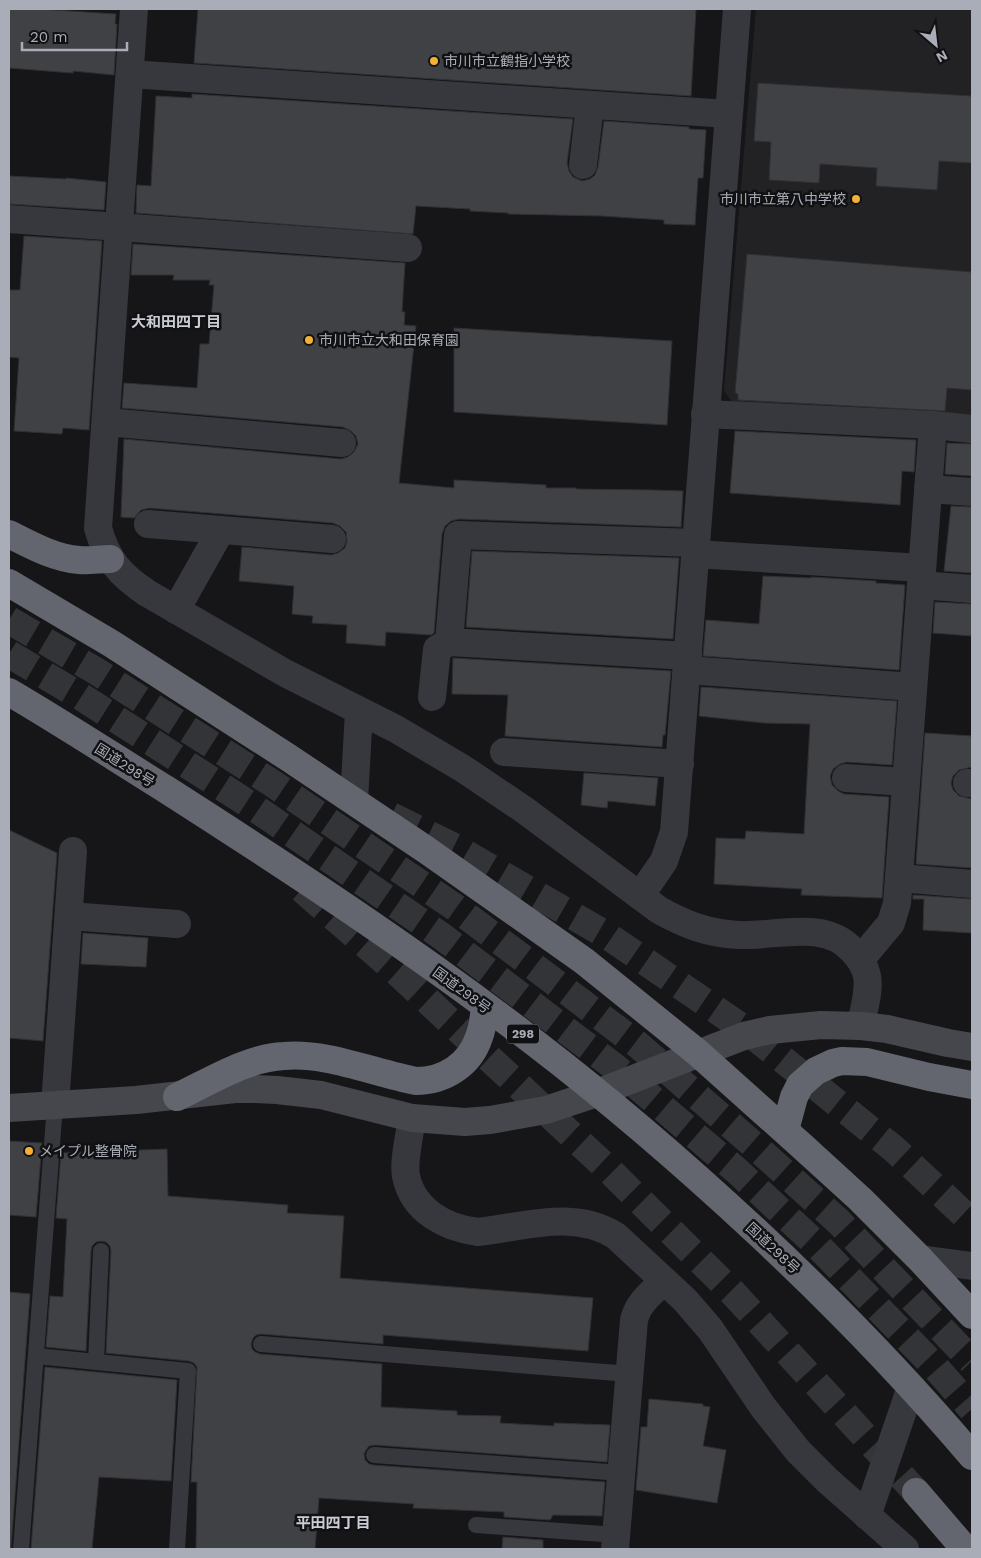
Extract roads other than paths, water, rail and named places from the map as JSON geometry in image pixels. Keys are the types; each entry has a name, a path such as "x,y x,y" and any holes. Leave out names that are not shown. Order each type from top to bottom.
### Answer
{"highway":[{"path":"9,534 57,556 79,560 110,559"},
{"path":"9,583 112,644 354,800 457,870 617,986 698,1053 860,1199 972,1315"},
{"name":"国道298号","path":"9,692 324,892 535,1043 698,1178 788,1262 871,1343 972,1456"},
{"path":"177,1097 238,1068 260,1060 284,1056 313,1057 416,1081 438,1078 449,1074 471,1054 479,1037 485,1006"},
{"path":"785,1130 794,1097 800,1085 816,1071 833,1063 842,1061 867,1062 972,1085"},
{"path":"916,1492 965,1549"}],"street":[{"path":"134,9 98,528 103,546 120,573 133,584 285,673 396,729 462,768 523,809 658,910 679,921 698,929 716,933 740,935 795,932 818,933 835,937 850,947 861,959 867,976 861,1026"},
{"path":"640,896 664,861 674,832 737,9"},
{"path":"130,74 728,114"},
{"path":"583,164 590,105"},
{"path":"9,219 408,248"},
{"path":"705,414 933,425 972,429"},
{"path":"106,422 342,443"},
{"path":"861,959 891,923 897,903 933,425"},
{"path":"928,489 972,492"},
{"path":"148,524 332,540"},
{"path":"176,610 221,530"},
{"path":"449,642 458,535 696,549 922,576 972,589"},
{"path":"432,698 436,649 449,642 688,663 913,687"},
{"path":"354,800 359,711"},
{"path":"504,752 680,764"},
{"path":"846,778 906,782"},
{"path":"55,1105 73,851"},
{"path":"899,878 972,884"},
{"path":"69,916 177,924"},
{"path":"9,1108 177,1097 235,1090 277,1090 321,1095 412,1118 465,1122 490,1120 546,1110 744,1036 770,1030 821,1024 887,1028 948,1044 972,1047"},
{"path":"412,1118 406,1176 415,1196 427,1212 453,1227 478,1232 563,1221 592,1224 616,1236 685,1300 710,1329 787,1439 812,1466 905,1549"},
{"path":"920,1259 972,1266"},
{"path":"616,1542 634,1320 636,1311 641,1303 664,1281"},
{"path":"867,1516 911,1387"}],"lane":[{"path":"21,1549 55,1105"},
{"path":"96,1362 102,1251"},
{"path":"261,1344 629,1374"},
{"path":"36,1356 188,1371 177,1549"},
{"path":"374,1455 622,1472"},
{"path":"476,1525 616,1542"}],"tunnel":[{"path":"9,620 96,671 272,783 456,908 637,1044 839,1222 972,1361"},
{"path":"9,654 80,696 255,808 440,935 616,1068 736,1170 817,1245 936,1368 972,1409"},
{"path":"391,816 454,847 608,936 750,1033 894,1149 972,1222"},
{"path":"302,889 397,972 610,1171 734,1294 916,1492"}],"place":[{"name":"市川市立鶴指小学校","path":"434,61"},
{"name":"市川市立第八中学校","path":"856,199"},
{"name":"市川市立大和田保育園","path":"309,340"},
{"name":"メイプル整骨院","path":"29,1151"}],"district":[{"name":"大和田四丁目","path":"176,322"},
{"name":"平田四丁目","path":"333,1523"}]}
